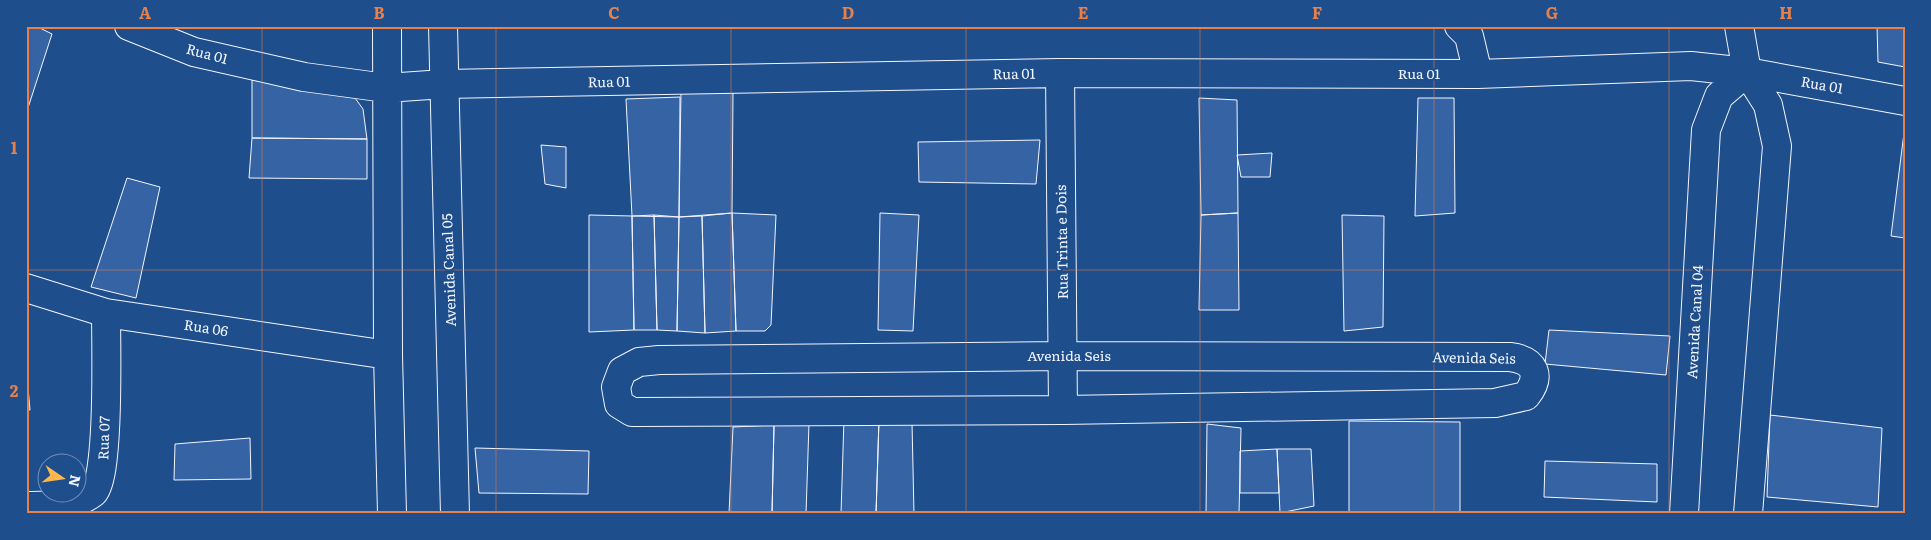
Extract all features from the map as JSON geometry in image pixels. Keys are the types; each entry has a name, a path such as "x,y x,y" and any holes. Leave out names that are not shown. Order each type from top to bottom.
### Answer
{"street":[{"name":"Rua 01","path":"128,26 194,52 304,77 386,88 444,84 1060,73 1478,74 1691,66 1747,72 1905,101"},
{"path":"387,26 388,356 392,514"},
{"name":"Avenida Canal 05","path":"443,26 455,514"},
{"path":"1458,26 1469,36 1478,74"},
{"path":"1739,26 1747,72 1768,105 1777,146 1748,514"},
{"name":"Avenida Canal 04","path":"1684,514 1706,130 1719,96 1747,72"},
{"name":"Rua Trinta e Dois","path":"1060,73 1063,410"},
{"name":"Rua 06","path":"26,288 106,313 388,356"},
{"name":"Rua 07","path":"26,506 48,506 80,500 94,492 98,485 104,456 106,313"},
{"name":"Avenida Seis","path":"1063,356 1510,357 1522,359 1529,363 1533,369 1534,378 1533,387 1526,396 1495,403 1063,410 632,412 618,404 616,387 622,371 639,362 659,360 1063,356"}],"building":[{"path":"26,26 36,26 52,34 26,114"},
{"path":"281,26 351,26 281,28"},
{"path":"1877,26 1905,26 1905,67 1878,62"},
{"path":"252,80 355,98 363,109 367,139 252,138"},
{"path":"681,91 733,93 732,213 679,217"},
{"path":"680,97 679,217 632,216 626,99"},
{"path":"1199,98 1237,100 1238,213 1201,215"},
{"path":"1418,98 1454,98 1455,213 1415,216"},
{"path":"1905,125 1905,238 1891,236"},
{"path":"252,138 367,139 367,179 249,178"},
{"path":"1040,140 1036,184 919,182 918,142"},
{"path":"541,145 566,147 566,188 545,184"},
{"path":"1272,153 1270,177 1241,177 1237,155"},
{"path":"127,178 160,187 136,298 91,287"},
{"path":"732,213 776,215 771,325 765,331 736,331"},
{"path":"732,213 736,331 705,333 702,216"},
{"path":"880,213 919,215 913,331 878,330"},
{"path":"1238,213 1239,310 1199,310 1201,215"},
{"path":"589,215 632,216 634,330 589,332"},
{"path":"654,215 657,330 634,330 632,216"},
{"path":"654,215 679,217 677,331 657,330"},
{"path":"1342,215 1384,216 1383,327 1344,331"},
{"path":"702,216 705,333 677,331 679,217"},
{"path":"1549,330 1670,336 1666,375 1545,364"},
{"path":"27,376 30,410 26,410"},
{"path":"1770,415 1882,428 1878,507 1767,497"},
{"path":"844,418 879,419 876,514 841,514"},
{"path":"879,419 912,422 914,514 876,514"},
{"path":"1349,421 1460,422 1460,514 1349,514"},
{"path":"809,423 806,514 772,514 774,425"},
{"path":"1207,424 1241,428 1239,514 1206,514"},
{"path":"774,425 772,514 729,514 733,427"},
{"path":"250,438 251,479 174,480 175,444"},
{"path":"475,448 589,451 588,494 479,493"},
{"path":"1277,449 1311,449 1314,506 1280,513"},
{"path":"1277,449 1279,493 1240,493 1240,451"},
{"path":"1545,461 1657,464 1657,502 1544,497"}]}
